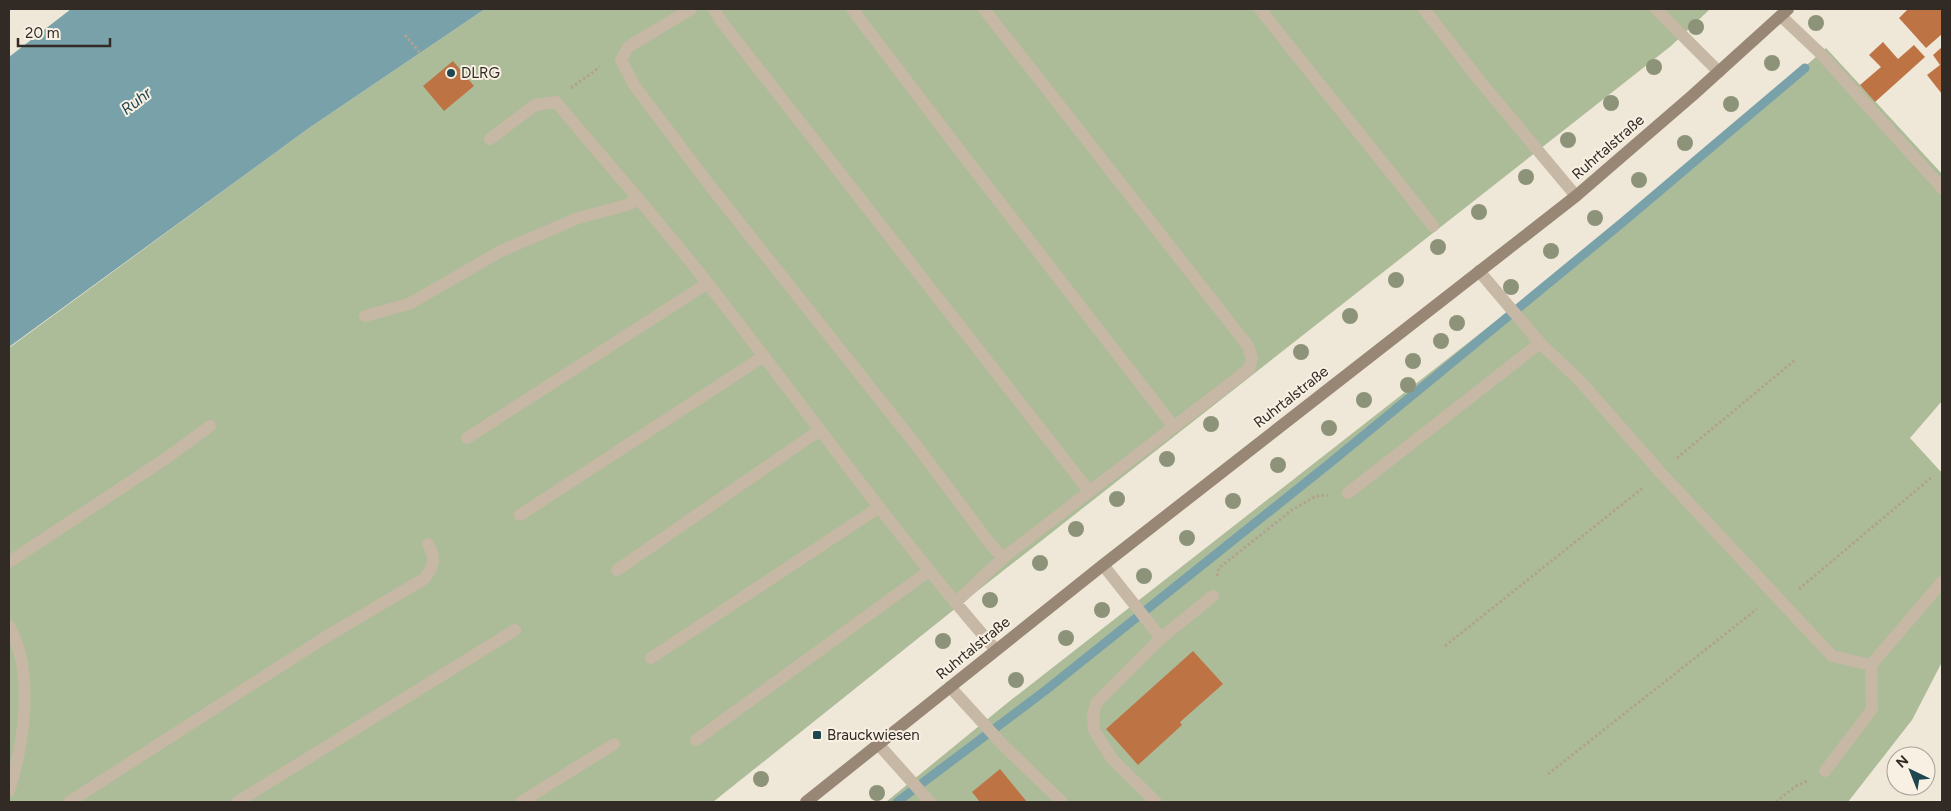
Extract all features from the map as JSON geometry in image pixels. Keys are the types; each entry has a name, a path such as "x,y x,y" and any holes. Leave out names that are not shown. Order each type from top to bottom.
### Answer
{"main road":[{"name":"Ruhrtalstraße","path":"806,802 1103,565 1576,196 1785,12"}],"lane":[{"path":"691,9 628,47 621,60 634,85 711,187 910,437 988,541 1003,558"},
{"path":"714,9 721,21 938,300 1005,382 1089,491"},
{"path":"852,9 1174,427"},
{"path":"955,603 1003,558 1249,369 1252,358 1248,346 984,9"},
{"path":"1260,9 1325,93 1434,226"},
{"path":"1424,9 1479,80 1576,196"},
{"path":"1656,9 1719,72"},
{"path":"1785,12 1942,188"},
{"path":"490,139 535,105 556,102 708,283 878,508 996,650"},
{"path":"366,316 409,304 501,251 578,218 627,205 638,199"},
{"path":"1479,270 1540,343 1581,382 1660,472 1781,599 1832,656 1871,666"},
{"path":"467,438 708,283"},
{"path":"1348,493 1540,343"},
{"path":"520,515 764,356"},
{"path":"9,562 165,459 210,426"},
{"path":"617,570 820,430"},
{"path":"651,658 878,508"},
{"path":"69,802 324,638 424,579 431,571 434,561 428,544"},
{"path":"1103,565 1161,638"},
{"path":"696,740 929,571"},
{"path":"1825,771 1872,709 1871,666 1942,582"},
{"path":"1156,802 1112,759 1094,730 1093,714 1096,703 1161,638 1213,596"},
{"path":"9,626 23,666 25,707 14,774 9,792"},
{"path":"237,802 514,630"},
{"path":"950,687 1004,746 1062,802"},
{"path":"521,802 614,744"},
{"path":"879,745 930,802"}],"path":[{"path":"406,36 420,53"},
{"path":"556,102 576,82 609,62 621,60"},
{"path":"1445,646 1795,360"},
{"path":"1548,774 1763,604 1781,599 1933,476"},
{"path":"1213,596 1219,568 1292,510 1316,496 1348,493"},
{"path":"1776,802 1796,786 1825,771"}],"green space":[{"path":"485,9 1710,9 1671,46 971,596 713,802 9,802 9,348 309,128"},
{"path":"1826,48 1942,174 1942,401 1910,438 1942,473 1942,662 1912,720 1892,746 1886,746 1886,753 1848,802 886,802 1006,704 1684,174"}],"water":[{"name":"Ruhr","path":"71,9 485,9 309,128 9,347 9,57"}],"building":[{"path":"1908,9 1942,9 1942,34 1926,48 1899,18"},
{"path":"1883,42 1898,59 1914,45 1925,57 1875,102 1860,85 1881,67 1869,55"},
{"path":"1942,47 1942,94 1927,75 1940,65 1933,55"},
{"name":"DLRG","path":"453,61 474,86 444,111 423,86"},
{"path":"1193,651 1223,684 1180,722 1182,725 1138,765 1106,729"},
{"path":"1000,769 1027,802 980,802 972,792"}],"waterway":[{"path":"897,802 1046,690 1330,463 1623,222 1805,68"}],"place":[{"name":"DLRG","path":"451,73"},
{"name":"Brauckwiesen","path":"817,735"}]}
